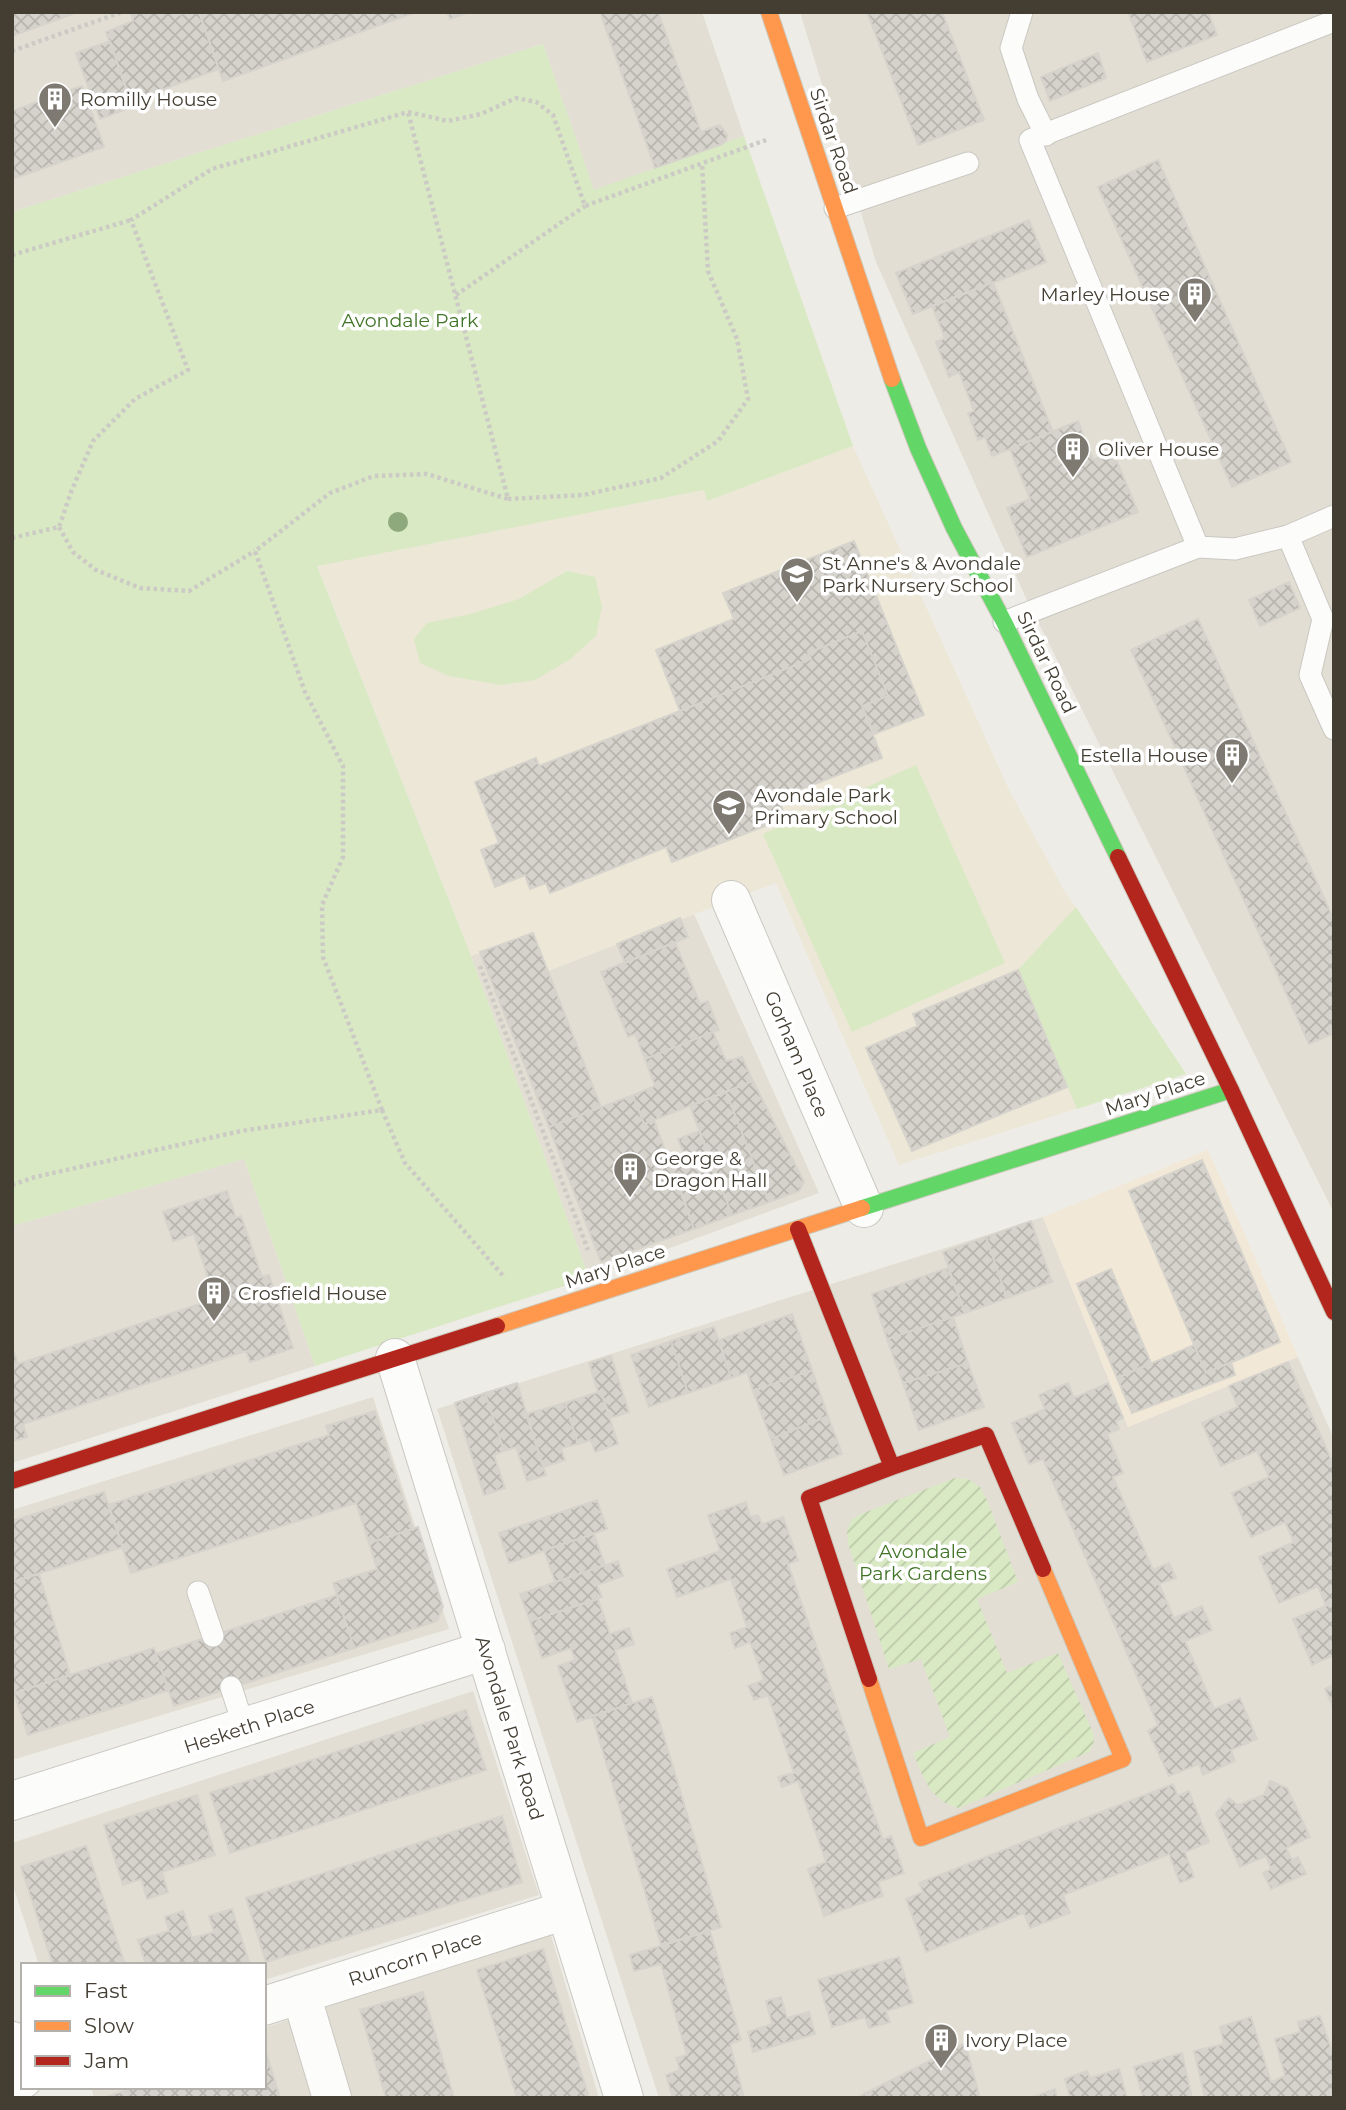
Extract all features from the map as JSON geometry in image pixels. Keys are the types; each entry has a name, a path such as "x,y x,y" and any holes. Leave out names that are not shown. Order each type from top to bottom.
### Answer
{"street":[{"name":"Sirdar Road","path":"769,12 883,354 918,448 954,528 1004,622 1330,1291"},
{"name":"Gorham Place","path":"731,900 864,1208"},
{"name":"Mary Place","path":"12,1481 1231,1090"},
{"path":"799,1228 892,1467"},
{"name":"Avondale Park Road","path":"395,1358 624,2098"},
{"path":"985,1435 1123,1759 921,1838 809,1498 892,1467 985,1435"},
{"name":"Hesketh Place","path":"12,1801 486,1650"},
{"name":"Runcorn Place","path":"266,2005 566,1910"},
{"path":"301,1994 332,2098"},
{"path":"12,2041 21,2072"}],"lane":[{"path":"1022,12 1011,48 1028,99 1046,135"},
{"path":"1198,547 1030,140 1334,21"},
{"path":"835,208 968,163"},
{"path":"1004,622 1198,547 1236,549 1288,536 1334,516"},
{"path":"1288,536 1323,619 1310,675 1334,729"},
{"path":"198,1592 213,1636"},
{"path":"231,1687 244,1727"}],"path":[{"path":"12,51 122,12"},
{"path":"12,255 131,220 212,169 408,112 448,121 481,114 516,98 536,102 553,115 585,206"},
{"path":"408,112 508,499"},
{"path":"456,295 585,206 807,125"},
{"path":"131,220 188,370 135,399 93,441 59,527 73,552 96,570 140,588 189,590 255,551 330,493 374,477 427,474 508,499 583,495 661,478 718,441 748,399 737,339 708,271 702,163"},
{"path":"12,538 59,527"},
{"path":"255,551 305,692 343,766 343,857 322,905 323,957 405,1163 536,1314"},
{"path":"480,966 603,1291"},
{"path":"12,1185 35,1177 241,1131 382,1110"}],"shaded area":[{"path":"12,12 702,12 744,136 594,191 543,44 12,212"},
{"path":"800,12 1334,12 1332,1209 1025,596 876,262"},
{"name":"Avondale Park Primary School","path":"853,446 1009,790 1064,890 1186,1074 899,1165 776,883 547,971 533,933 471,956 317,565 704,490 707,501"},
{"path":"694,914 819,1193 589,1278 471,956 533,933 548,971"},
{"path":"1208,1150 1298,1357 1128,1427 1043,1217"},
{"path":"244,1159 315,1366 12,1463 12,1226"},
{"path":"1043,1217 1128,1427 1298,1357 1334,1439 1334,2098 659,2098 437,1409"},
{"path":"373,1397 449,1629 12,1760 12,1510"},
{"path":"473,1691 539,1895 266,1979 266,1963 38,1963 12,1883 12,1843"},
{"path":"550,1932 599,2098 94,2098 92,2089 266,2089 266,2027"}],"green space":[{"name":"Avondale Park","path":"543,44 594,190 744,136 853,446 707,501 704,490 317,566 471,956 589,1278 315,1366 244,1159 12,1226 12,212"},
{"path":"567,571 595,577 602,606 596,636 569,660 535,680 501,685 449,676 420,663 414,639 427,623 471,614 519,599"},
{"path":"916,765 1005,963 852,1032 763,834"},
{"path":"1076,907 1186,1074 1077,1109 1018,970"},
{"name":"Avondale Park Gardens","path":"955,1478 968,1479 980,1487 1018,1582 977,1599 1007,1673 1058,1653 1093,1733 1094,1742 1089,1752 959,1808 941,1800 929,1787 913,1753 950,1737 921,1659 889,1669 848,1543 847,1532 851,1520 861,1514"}],"building":[{"path":"12,12 78,12 12,36"},
{"path":"131,12 175,12 176,16 186,12 199,12 219,69 131,101 106,32 133,21"},
{"path":"199,12 416,12 223,81"},
{"path":"447,12 469,12 450,19"},
{"path":"600,12 658,12 701,132 720,125 727,135 726,141 655,168"},
{"path":"867,12 942,12 984,120 918,145"},
{"path":"1128,12 1208,12 1217,35 1147,62"},
{"path":"110,41 132,107 100,119 76,53"},
{"path":"1098,53 1106,78 1050,101 1041,77"},
{"name":"Romilly House","path":"82,86 104,147 12,179 12,111"},
{"name":"Marley House","path":"1158,160 1291,462 1232,487 1098,187"},
{"path":"1029,220 1046,262 913,314 896,273"},
{"path":"993,282 1053,432 992,456 985,437 978,440 968,413 974,411 959,372 949,377 936,342 945,338 932,306"},
{"name":"Oliver House","path":"1078,421 1093,460 1113,452 1138,512 1027,557 1007,508 1030,499 1010,449"},
{"path":"854,541 924,715 874,734 862,706 888,696 862,631 808,653 811,659 680,711 656,650 734,619 723,593"},
{"path":"1289,582 1300,608 1260,626 1249,600"},
{"name":"Estella House","path":"1198,619 1334,920 1334,1033 1309,1044 1131,650"},
{"path":"862,631 888,696 862,706 882,758 778,798 786,818 672,862 666,847 550,893 546,883 530,889 525,875 495,887 481,850 499,843 475,782 536,758 539,766 680,711 811,659 808,653"},
{"path":"680,918 688,937 625,963 617,944"},
{"path":"533,933 601,1107 549,1127 480,952"},
{"path":"675,942 700,1004 708,1001 719,1030 645,1059 635,1034 628,1037 601,972"},
{"path":"1018,970 1067,1087 912,1151 866,1048 918,1026 913,1014"},
{"path":"713,1032 726,1061 742,1057 753,1081 644,1124 633,1095 655,1086 645,1059"},
{"path":"753,1081 804,1182 799,1191 769,1202 726,1092"},
{"path":"726,1092 769,1202 732,1215 690,1106"},
{"name":"George & Dragon Hall","path":"633,1095 644,1124 654,1120 694,1229 601,1262 549,1127"},
{"path":"699,1131 732,1215 694,1229 673,1168 687,1162 678,1139"},
{"path":"1202,1160 1280,1342 1206,1373 1129,1191"},
{"name":"Crosfield House","path":"227,1191 236,1218 241,1216 262,1277 269,1275 293,1348 250,1362 246,1351 23,1424 27,1437 12,1441 12,1347 18,1364 215,1299 194,1234 173,1241 163,1212"},
{"path":"1031,1221 1052,1282 1007,1298 986,1237"},
{"path":"986,1237 1007,1298 965,1313 943,1252"},
{"path":"948,1268 965,1313 887,1339 872,1294"},
{"path":"1111,1269 1151,1363 1117,1378 1077,1284"},
{"path":"792,1314 812,1370 753,1391 747,1372 731,1378 719,1340"},
{"path":"953,1317 968,1363 903,1383 887,1339"},
{"path":"714,1327 731,1378 688,1393 671,1341"},
{"path":"671,1341 688,1393 649,1407 631,1355"},
{"path":"1194,1345 1206,1373 1231,1362 1235,1375 1132,1413 1117,1378"},
{"path":"611,1356 629,1412 610,1418 589,1363"},
{"path":"1288,1362 1334,1466 1334,1655 1312,1665 1293,1619 1326,1606 1318,1586 1279,1603 1259,1557 1294,1542 1285,1522 1251,1537 1232,1493 1269,1477 1257,1451 1221,1466 1202,1423 1238,1407 1229,1386"},
{"path":"968,1363 984,1407 919,1430 903,1383"},
{"path":"812,1370 828,1416 771,1439 753,1391"},
{"path":"517,1383 546,1475 527,1481 516,1447 504,1451 485,1393"},
{"path":"1068,1383 1074,1398 1108,1383 1123,1418 1116,1421 1119,1429 1107,1434 1123,1473 1113,1477 1153,1570 1169,1563 1176,1578 1159,1584 1174,1618 1202,1606 1212,1630 1185,1641 1214,1709 1240,1698 1257,1739 1231,1750 1235,1761 1203,1775 1199,1764 1169,1776 1148,1731 1158,1725 1043,1459 1029,1464 1012,1423 1045,1409 1039,1395"},
{"path":"601,1391 618,1444 595,1452 591,1440 578,1444 565,1403"},
{"path":"485,1393 504,1451 494,1455 505,1488 484,1495 455,1403"},
{"path":"565,1403 578,1444 561,1448 565,1460 543,1467 526,1414"},
{"path":"375,1411 413,1529 369,1543 356,1503 131,1573 108,1505 329,1435 326,1426"},
{"path":"828,1416 842,1454 784,1475 771,1439"},
{"path":"104,1492 123,1547 12,1582 12,1521"},
{"path":"597,1500 607,1529 509,1563 499,1533"},
{"path":"746,1502 750,1517 758,1515 762,1524 783,1517 798,1560 788,1564 883,1840 891,1836 904,1873 878,1882 883,1896 824,1916 808,1869 826,1862 798,1781 782,1787 778,1777 794,1773 768,1695 754,1700 748,1686 764,1680 750,1642 735,1648 730,1633 747,1627 731,1579 677,1597 667,1569 720,1551 708,1515"},
{"path":"418,1527 443,1607 437,1621 354,1648 333,1583 377,1569 369,1543"},
{"path":"594,1534 605,1565 555,1582 544,1550"},
{"path":"618,1561 623,1576 597,1585 602,1597 530,1621 520,1594"},
{"path":"39,1574 70,1675 14,1693 12,1582"},
{"path":"337,1595 354,1648 174,1706 156,1654"},
{"path":"598,1599 610,1634 629,1628 634,1644 615,1650 632,1703 577,1722 558,1666 575,1660 571,1648 542,1658 530,1621"},
{"path":"154,1648 169,1690 28,1735 14,1693"},
{"path":"1334,1685 1334,1709 1325,1689"},
{"path":"652,1697 721,1927 661,1945 592,1716"},
{"path":"466,1710 486,1770 230,1853 210,1793"},
{"path":"1270,1781 1287,1788 1310,1837 1286,1848 1292,1860 1298,1857 1306,1874 1271,1889 1263,1873 1271,1869 1266,1856 1240,1867 1216,1814 1229,1798 1238,1805 1264,1795"},
{"path":"1173,1784 1178,1796 1189,1791 1209,1842 1185,1852 1194,1877 1180,1883 1169,1854 1063,1895 1070,1913 1030,1928 1024,1913 926,1952 906,1899 923,1892 919,1883"},
{"path":"197,1795 215,1855 162,1872 168,1892 147,1899 141,1879 123,1885 104,1825"},
{"path":"502,1816 522,1882 266,1962 246,1898"},
{"path":"86,1846 124,1963 52,1963 21,1867"},
{"path":"232,1909 249,1963 145,1963 138,1940 169,1931 165,1917 183,1911 192,1938 214,1932 209,1916"},
{"path":"710,1931 741,2040 730,2044 744,2098 673,2098 666,2075 680,2070 676,2058 687,2055 661,1964 634,1971 630,1955"},
{"path":"543,1949 589,2098 517,2098 477,1970"},
{"path":"899,1957 913,2003 886,2011 890,2022 869,2028 865,2017 832,2027 818,1980"},
{"path":"423,1992 454,2098 386,2098 360,2010"},
{"path":"781,1997 787,2018 809,2012 815,2034 753,2052 748,2032 772,2024 766,2001"},
{"path":"1320,2016 1334,2057 1334,2098 1205,2098 1194,2051 1224,2044 1220,2027 1251,2017 1271,2082 1285,2076 1275,2039 1300,2032 1298,2022"},
{"name":"Ivory Place","path":"965,2043 980,2098 856,2098"},
{"path":"266,2052 280,2098 109,2098 108,2096 131,2089 266,2089"},
{"path":"1182,2053 1192,2098 1143,2098 1134,2067"},
{"path":"1119,2069 1127,2098 1070,2098 1065,2079 1087,2071 1090,2078"},
{"path":"1055,2089 1057,2098 1030,2098"}],"traffic: fast":[{"path":"892,379 918,448 954,528 1004,622 1118,857"},
{"path":"862,1208 1231,1090"}],"traffic: slow":[{"path":"769,12 892,379"},
{"path":"497,1326 862,1208"},
{"path":"869,1679 921,1838 1123,1759 1043,1569"}],"traffic: jam":[{"path":"1118,857 1231,1090 1334,1312"},
{"path":"798,1229 892,1467 986,1435 1043,1569"},
{"path":"12,1481 497,1326"},
{"path":"869,1679 809,1498 892,1467"}],"place":[{"name":"Romilly House","path":"55,129"},
{"name":"Marley House","path":"1195,324"},
{"name":"Oliver House","path":"1073,479"},
{"name":"St Anne's & Avondale Park Nursery School","path":"797,604"},
{"name":"Estella House","path":"1232,785"},
{"name":"Avondale Park Primary School","path":"729,836"},
{"name":"George & Dragon Hall","path":"630,1199"},
{"name":"Crosfield House","path":"214,1323"},
{"name":"Ivory Place","path":"941,2070"}]}
